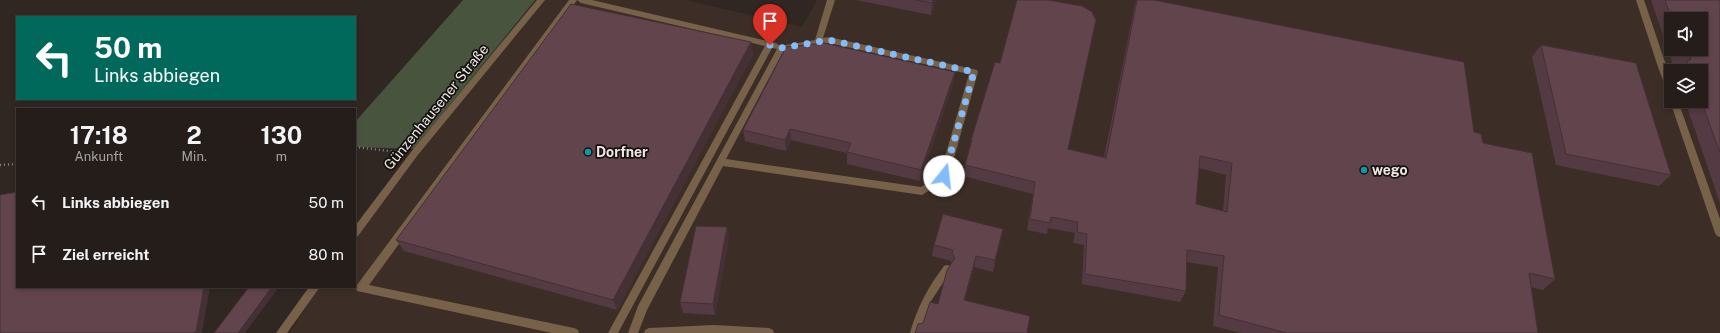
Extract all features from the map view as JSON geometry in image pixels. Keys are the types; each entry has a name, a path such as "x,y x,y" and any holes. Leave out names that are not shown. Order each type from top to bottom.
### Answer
{"lane":[{"name":"Günzenhausener Straße","path":"356,232 414,154 542,0"},
{"path":"573,0 361,288 574,333"},
{"path":"581,0 781,48 829,40 974,72 944,176 922,191 720,162"},
{"path":"818,42 831,0"},
{"path":"1640,0 1664,73"},
{"path":"614,333 770,45"},
{"path":"633,333 642,309 781,48"},
{"path":"1676,108 1720,234"},
{"path":"915,333 922,308 928,295 947,269"},
{"path":"281,333 313,288"},
{"path":"649,333 714,330 769,333"}],"path":[{"path":"356,147 414,154"},
{"path":"0,165 16,164"}],"shaded area":[{"path":"535,0 685,0 802,27 817,0 1720,0 1720,333 289,333 319,288 356,288 356,234 414,149"}],"green space":[{"path":"463,0 535,0 414,149 356,147 356,121"}],"building":[{"path":"916,0 933,0 932,3"},
{"name":"wego","path":"1017,0 1048,0 1082,6 1092,12 1096,20 1068,149 1106,158 1137,0 1154,0 1464,62 1474,132 1481,134 1483,143 1532,153 1555,279 1529,273 1538,333 1287,333 1219,315 1224,256 1187,250 1186,291 1085,274 1087,234 1077,232 1078,222 1051,217 1050,223 1030,219 1035,182 965,165 971,140 995,62 1000,63","holes":["1200,156 1232,163 1227,212 1196,204"]},
{"path":"1665,0 1720,0 1720,153 1704,108 1708,108 1708,64 1688,64 1687,61 1690,60 1691,56 1708,56 1708,12 1669,12"},
{"name":"Dorfner","path":"571,4 751,42 613,300 396,240"},
{"path":"824,43 955,72 921,170 847,152 851,143 790,129 785,140 743,130 786,47"},
{"path":"1541,45 1636,63 1671,175 1566,154"},
{"path":"16,192 16,288 204,288 196,332 0,333 0,195"},
{"path":"943,214 1003,229 995,260 976,256 964,300 1030,316 1027,333 915,333 918,324 923,323 930,302 938,304 947,270 955,258 952,253 953,250 934,245"},
{"path":"696,226 727,227 713,304 680,302"},
{"path":"248,288 271,288 238,333 214,333"}],"place":[{"name":"Dorfner","path":"588,152"},
{"name":"wego","path":"1364,170"}],"route":[{"path":"770,45 781,48 829,40 974,72 944,176"}]}
